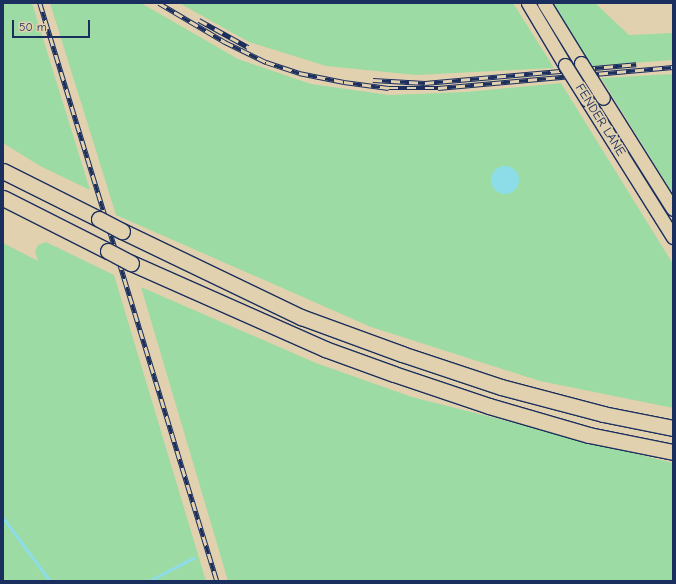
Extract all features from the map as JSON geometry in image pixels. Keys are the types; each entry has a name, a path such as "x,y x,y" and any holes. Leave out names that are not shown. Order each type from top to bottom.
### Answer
{"highway":[{"path":"3,172 301,317 402,354 501,387 604,414 673,428"},
{"path":"3,198 131,263 325,349 489,406 589,435 673,452"}],"main road":[{"name":"FENDER LANE","path":"528,3 565,65 673,237"},
{"name":"FENDER LANE","path":"544,3 673,209"}],"green space":[{"path":"3,3 32,3 90,190 40,166 3,143"},
{"path":"50,3 141,3 238,59 311,84 389,95 466,92 561,83 673,264 673,408 540,381 371,327 116,215"},
{"path":"179,3 513,3 554,68 416,75 326,66 249,42"},
{"path":"552,3 595,3 629,35 673,33 673,60 592,66"},
{"path":"673,74 673,194 601,78"},
{"path":"46,242 114,275 206,581 3,581 3,243 38,261 35,252 38,245"},
{"path":"141,287 316,363 412,397 673,463 673,581 228,581"}],"water":[{"path":"505,166 515,170 519,180 515,190 505,194 495,190 491,180 495,170"}],"waterway":[{"path":"3,518 50,581"},
{"path":"149,581 193,558"}],"railway":[{"path":"40,3 217,581"},
{"path":"159,3 225,42 266,62 299,73 344,82 389,88 438,88 673,67"},
{"path":"199,20 248,47"},
{"path":"373,80 425,83 636,64"}]}
